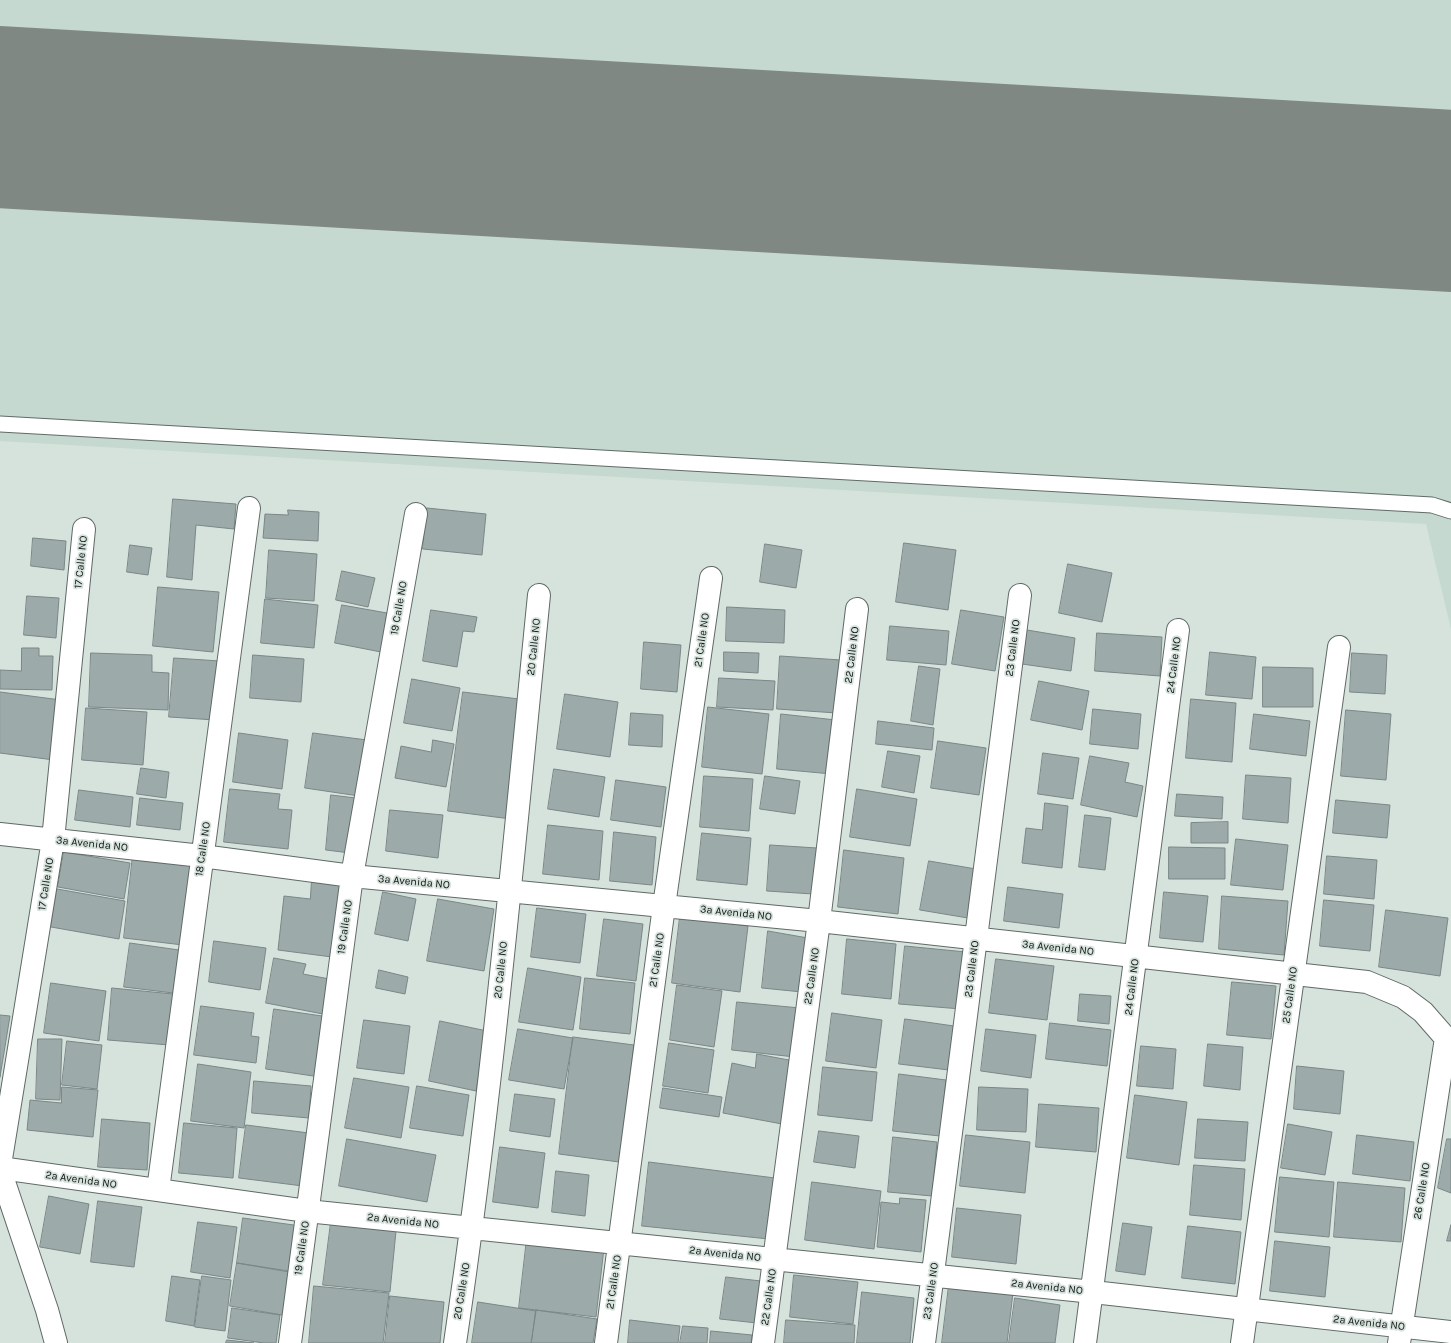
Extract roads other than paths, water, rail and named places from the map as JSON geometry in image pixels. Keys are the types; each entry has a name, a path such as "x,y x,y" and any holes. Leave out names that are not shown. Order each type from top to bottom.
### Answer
{"street":[{"name":"18 Calle NO","path":"158,1190 248,508"},
{"name":"19 Calle NO","path":"290,1343 352,876 416,514"},
{"name":"17 Calle NO","path":"0,1165 54,840 84,529"},
{"name":"21 Calle NO","path":"606,1343 664,906 711,578"},
{"name":"20 Calle NO","path":"454,1343 472,1228 510,891 539,595"},
{"name":"23 Calle NO","path":"924,1343 1020,595"},
{"name":"22 Calle NO","path":"763,1343 820,921 857,609"},
{"name":"24 Calle NO","path":"1085,1343 1093,1292 1178,630"},
{"name":"25 Calle NO","path":"1242,1343 1339,647"},
{"name":"3a Avenida NO","path":"0,834 202,856 352,876 820,921 1366,982 1403,997 1423,1012 1448,1041"},
{"name":"26 Calle NO","path":"1400,1334 1448,1041"},
{"name":"2a Avenida NO","path":"0,1169 307,1211 1093,1292 1246,1310 1400,1334 1451,1332"},
{"path":"0,1169 47,1310 56,1343"}],"lane":[{"path":"0,424 1432,505 1451,511"}]}
